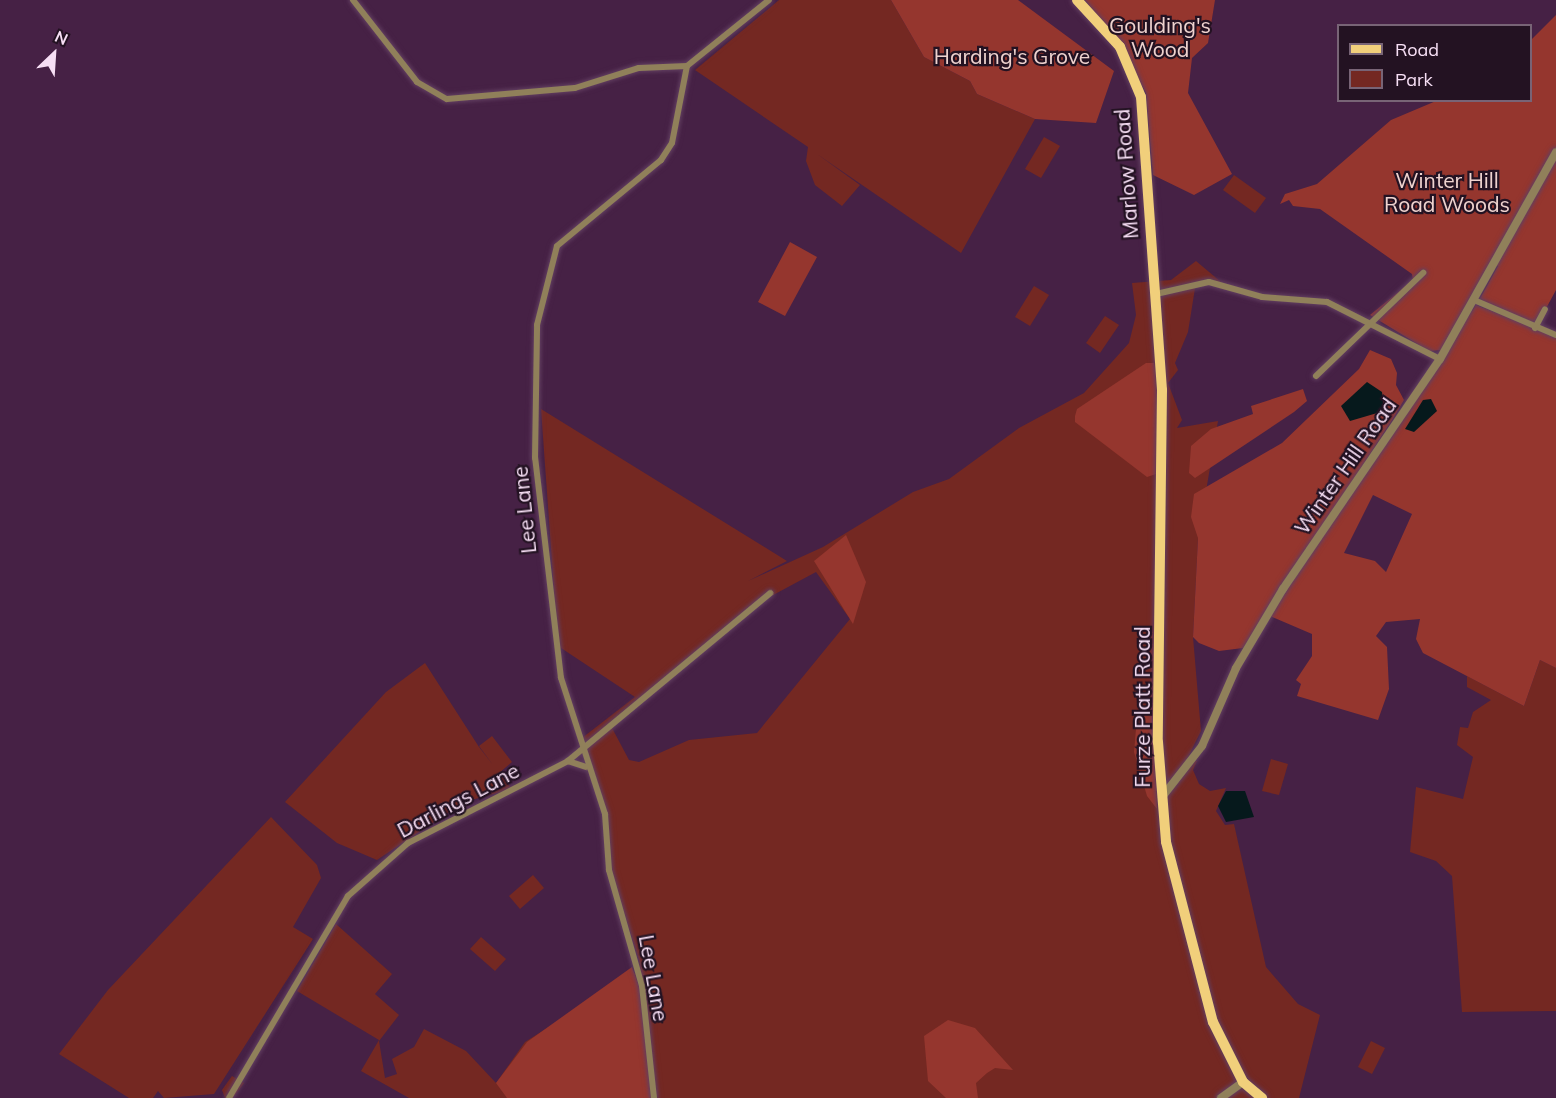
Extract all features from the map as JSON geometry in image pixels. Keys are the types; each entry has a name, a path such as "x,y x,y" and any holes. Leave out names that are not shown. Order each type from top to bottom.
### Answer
{"main road":[{"name":"Marlow Road","path":"1077,0 1120,47 1140,97 1156,294"},
{"name":"Furze Platt Road","path":"1156,294 1163,429 1161,797 1193,960 1223,1047 1243,1082 1262,1098"}],"street":[{"path":"353,0 417,82 447,99 575,88 639,68 687,66 769,0"},
{"name":"Lee Lane","path":"654,1098 638,963 607,864 605,814 586,767 583,748 561,678 546,572 535,458 537,325 557,246 640,180 672,143 687,66"},
{"name":"Winter Hill Road","path":"1161,797 1202,746 1236,668 1283,589 1440,359 1556,152"},
{"path":"1316,376 1371,320 1423,273"},
{"path":"1156,294 1209,282 1262,297 1328,302 1371,320 1440,359"},
{"path":"1474,300 1535,328 1556,335"},
{"path":"1535,328 1545,309"},
{"name":"Darlings Lane","path":"229,1098 348,896 408,843 568,761 770,593"},
{"path":"568,761 586,767"},
{"path":"1221,1098 1243,1082"}],"green space":[{"path":"779,0 891,0 924,57 970,81 977,94 1035,119 961,253 817,154 860,185 842,206 815,185 806,161 808,147 695,70"},
{"name":"Harding's Grove","path":"891,0 1018,0 1114,71 1096,123 1035,119 977,94 970,81 924,57"},
{"name":"Goulding's Wood","path":"1085,0 1215,0 1208,43 1192,58 1188,93 1232,174 1194,195 1153,175 1146,93 1121,45"},
{"name":"Winter Hill Road Woods","path":"1556,15 1556,290 1536,327 1477,304 1498,266 1492,263 1442,350 1429,351 1370,315 1413,280 1412,274 1320,209 1293,206 1289,200 1280,204 1285,194 1317,184 1391,120 1434,102 1532,102 1532,39"},
{"path":"1044,137 1060,146 1041,178 1025,169"},
{"path":"1234,175 1266,198 1255,213 1223,190"},
{"path":"790,242 817,257 785,316 758,302"},
{"path":"1196,261 1221,282 1196,282 1188,332 1175,363 1178,370 1168,383 1182,420 1177,428 1218,421 1198,538 1193,637 1201,731 1187,759 1197,761 1193,770 1199,784 1210,791 1226,788 1216,811 1225,825 1234,824 1266,967 1298,1004 1320,1015 1299,1098 656,1098 639,960 612,874 607,829 582,738 635,697 558,646 541,409 787,561 748,581 823,547 913,492 949,479 1019,428 1084,393 1129,343 1136,315 1132,283 1171,280","holes":["816,572 850,619 757,733 689,740 639,762 629,760 612,728 745,610"]},
{"path":"1034,286 1049,295 1030,326 1015,317"},
{"path":"1476,305 1556,336 1556,668 1540,660 1524,706 1423,653 1416,639 1420,619 1386,622 1376,636 1387,647 1389,689 1378,720 1297,696 1301,684 1296,680 1312,656 1312,634 1270,616","holes":["1373,495 1412,514 1386,572 1375,561 1344,553"]},
{"path":"1105,316 1119,325 1100,353 1086,343"},
{"path":"1370,350 1391,359 1397,373 1396,385 1404,400 1243,648 1219,651 1199,643 1193,637 1198,538 1191,517 1194,494 1282,443 1359,369"},
{"path":"1146,363 1154,363 1156,373 1159,473 1147,477 1075,422 1077,409"},
{"path":"1303,389 1307,401 1294,412 1195,478 1189,473 1191,446 1211,429 1253,414 1251,406"},
{"path":"846,535 866,582 853,624 814,561"},
{"path":"1540,660 1556,668 1556,1011 1462,1012 1452,876 1436,861 1410,852 1416,787 1463,799 1473,757 1457,745 1460,727 1468,728 1473,712 1491,700 1467,687 1467,676 1524,706"},
{"path":"425,663 479,747 493,765 479,746 492,736 512,762 499,773 512,789 464,802 377,860 337,843 285,802 386,692"},
{"path":"1148,707 1153,712 1157,809 1147,796 1134,752 1136,729"},
{"path":"1271,759 1288,764 1279,795 1262,791"},
{"path":"271,817 317,865 321,878 293,927 313,939 214,1094 164,1098 158,1091 153,1098 129,1098 59,1054 108,990"},
{"path":"533,875 544,888 520,909 509,896"},
{"path":"336,924 392,974 375,994 399,1015 379,1041 385,1078 397,1074 392,1059 414,1047 424,1029 466,1051 496,1083 525,1042 636,972 652,1098 409,1098 361,1071 379,1040 297,991"},
{"path":"481,937 506,959 495,971 470,949"},
{"path":"632,967 642,995 652,1098 507,1098 496,1083 527,1042"},
{"path":"948,1020 975,1028 1013,1070 995,1068 987,1073 976,1083 978,1098 946,1098 928,1081 924,1036"},
{"path":"1371,1041 1385,1048 1372,1074 1358,1067"},
{"path":"232,1076 244,1083 233,1098 225,1098 222,1090"}],"shaded area":[{"path":"1367,382 1382,392 1384,411 1350,421 1341,406"},
{"path":"1431,399 1437,411 1414,432 1405,429 1423,400"},
{"path":"1226,791 1245,791 1254,817 1226,822 1218,806"}]}
